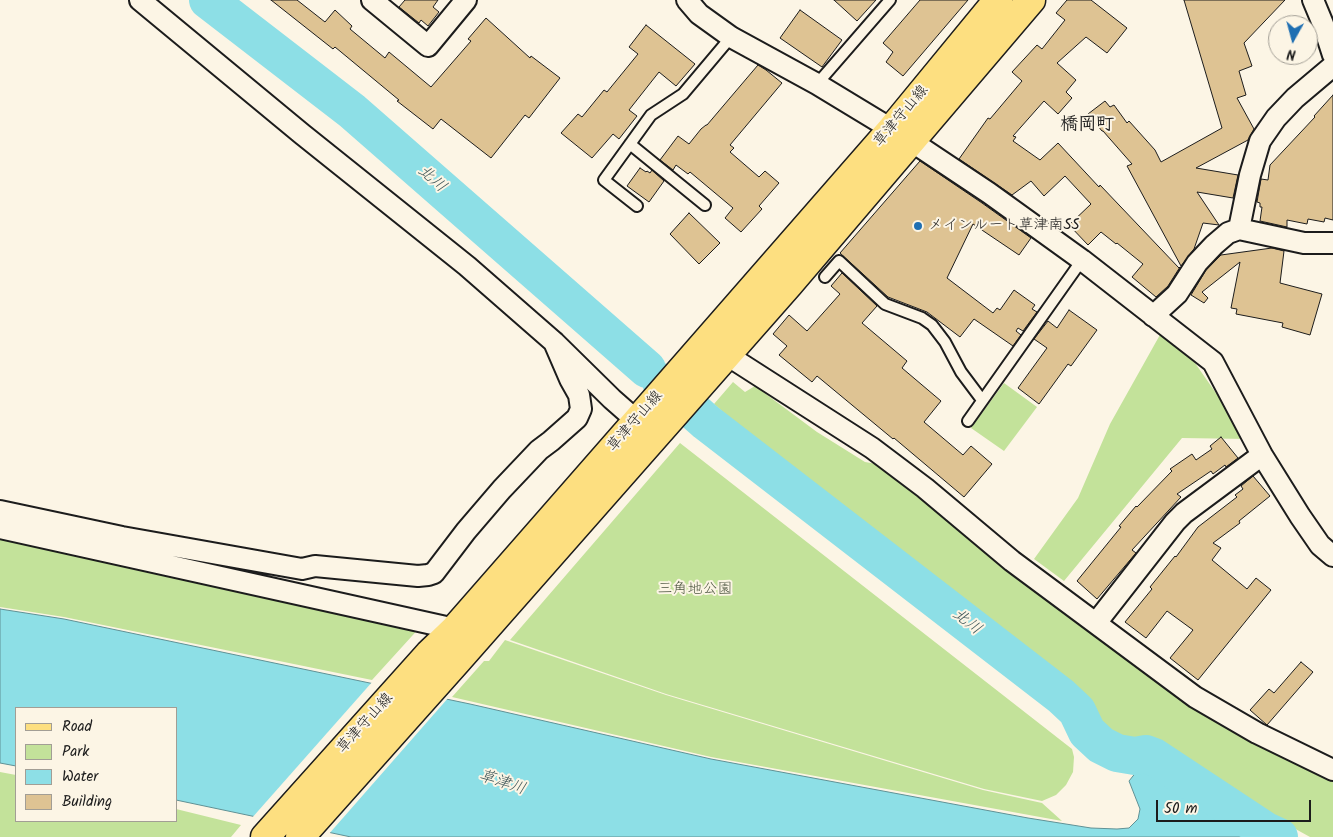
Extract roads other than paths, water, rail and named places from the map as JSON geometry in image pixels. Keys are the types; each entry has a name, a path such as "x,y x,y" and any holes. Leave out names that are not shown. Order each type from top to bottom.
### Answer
{"main road":[{"name":"草津守山線","path":"902,135 998,0"},
{"name":"草津守山線","path":"265,837 429,654 728,342 902,135 1031,0"},
{"name":"草津守山線","path":"300,837 457,661 648,427"}],"street":[{"path":"140,0 302,134 467,266 554,342 612,400 648,427"},
{"path":"372,0 428,46 466,0"},
{"path":"688,0 699,14 731,37 817,84 902,135 989,193 1082,260 1213,362 1262,455 1300,516 1320,544 1333,556"},
{"path":"1313,0 1333,55"},
{"path":"1240,229 1250,175 1260,141 1276,118 1295,98 1333,66"},
{"path":"1153,316 1177,294 1197,263 1228,232 1240,229 1304,243 1333,243"},
{"path":"0,511 122,537 302,570 315,566 418,576 434,573 466,531 502,489 539,450 577,418 581,409 579,395 570,380 554,342"},
{"path":"728,342 925,488 1012,561 1195,697 1257,733 1333,770"},
{"path":"1096,623 1180,518 1262,455"},
{"path":"0,528 455,629"},
{"path":"231,580 234,558"}],"lane":[{"path":"817,84 890,0"},
{"path":"637,206 604,180 651,115 683,94 731,37"},
{"path":"630,144 705,205"},
{"path":"968,421 1082,260"},
{"path":"825,277 839,261 885,304 922,318 932,325 945,342 961,372 982,400"}],"water":[{"name":"草津川","path":"0,609 64,619 470,704 711,759 1091,828 1129,828 1138,819 1140,809 1129,781 1141,766 1157,753 1194,780 1239,808 1295,837 351,837 178,800 178,707 15,707 15,766 0,763"}],"waterway":[{"name":"北川","path":"208,0 352,111 647,369"},
{"name":"北川","path":"661,382 706,422 1061,696 1077,711 1087,732 1101,745 1117,753 1135,756 1146,754 1154,757 1266,831 1279,837"}],"place":[{"name":"メインルート草津南SS","path":"918,226"}],"district":[{"name":"橋岡町","path":"1087,126"}],"park label":[{"name":"三角地公園","path":"695,590"}]}
